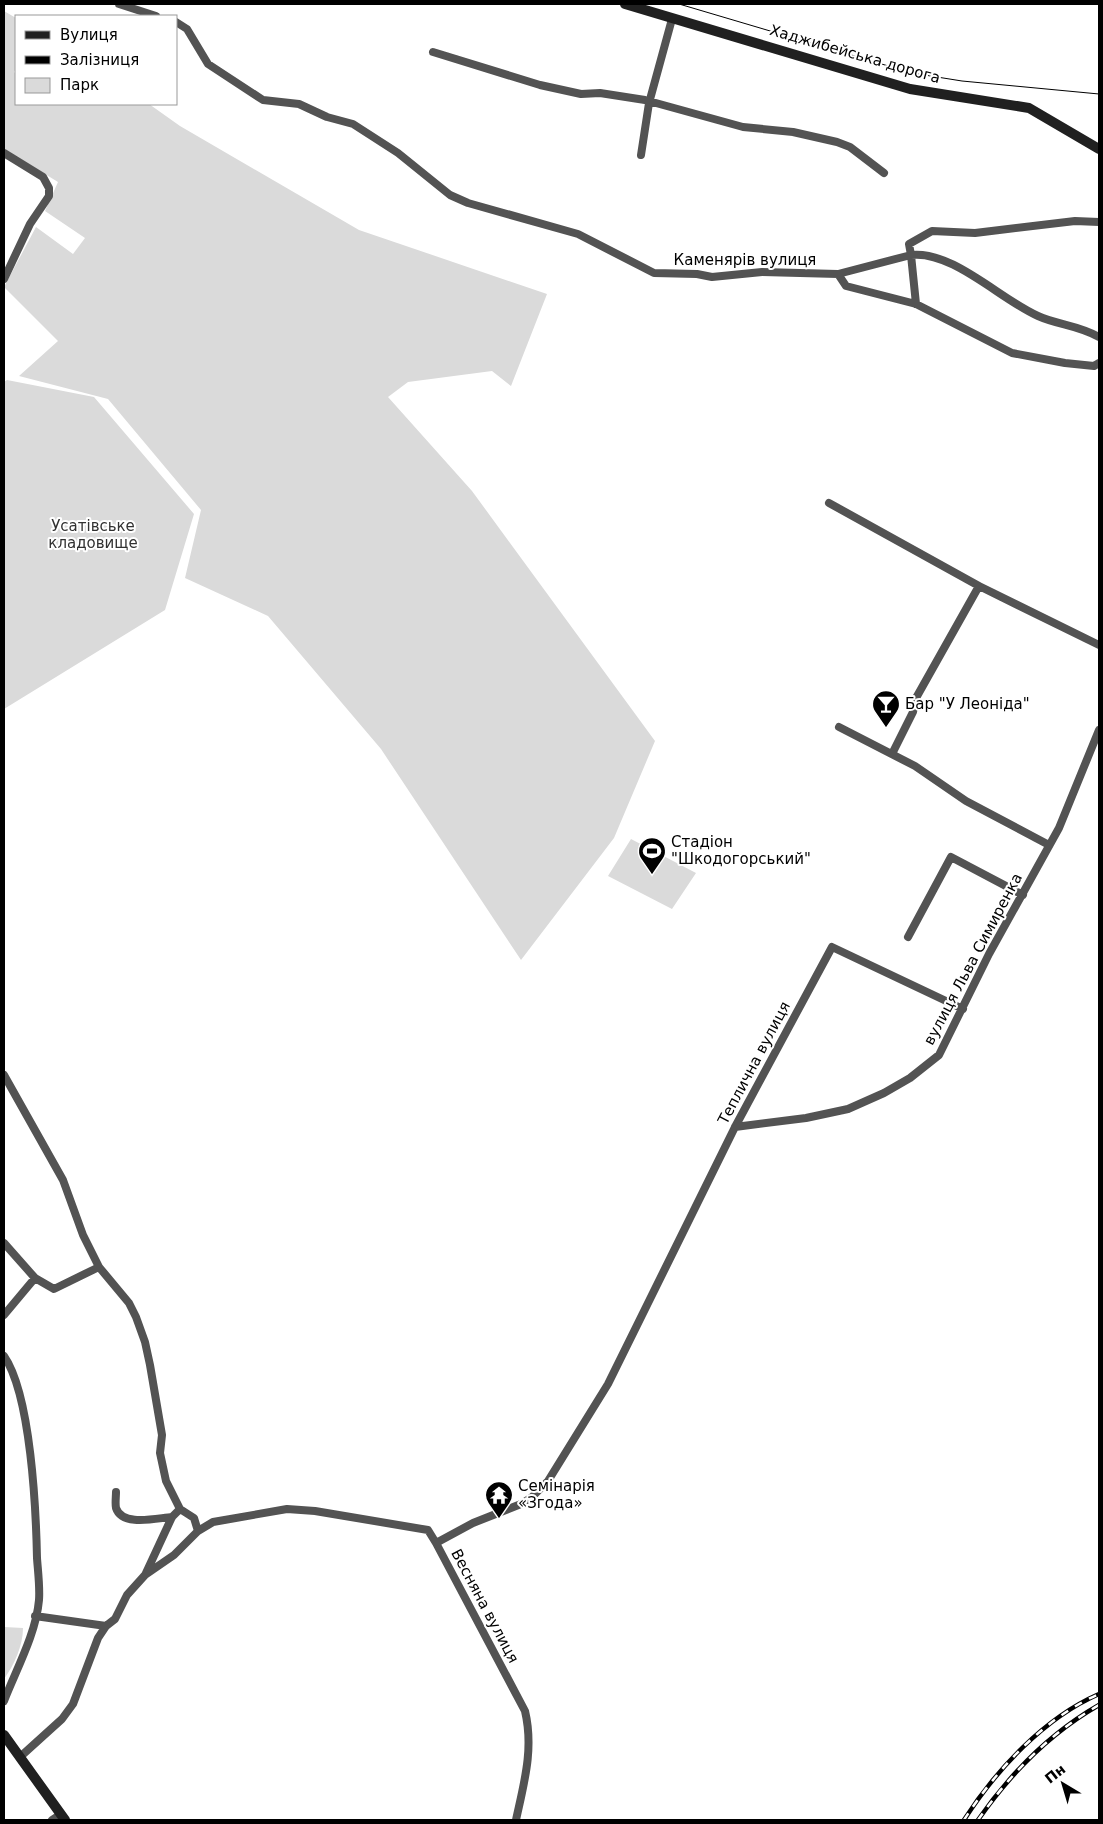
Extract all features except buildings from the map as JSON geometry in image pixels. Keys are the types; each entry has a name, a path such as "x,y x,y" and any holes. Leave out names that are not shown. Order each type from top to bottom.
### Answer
{"street":[{"path":"119,4 153,15"},
{"name":"Хаджибейська дорога","path":"625,4 756,41 910,89 1029,108 1099,149"},
{"path":"641,155 650,103 672,18"},
{"name":"Каменярів вулиця","path":"178,23 187,28 208,64 263,100 299,104 327,118 353,124 398,153 450,195 468,203 578,234 654,273 696,274 712,277 762,272 838,274 846,286 916,304 1012,352 1065,363 1094,366 1099,363"},
{"path":"433,52 540,85 581,94 600,93 645,100 650,103 743,127 793,132 837,142 850,147 884,174"},
{"path":"4,153 46,181 49,188 49,196 30,224 4,279"},
{"path":"916,304 909,244 932,231 975,233 1075,221 1099,222"},
{"path":"838,274 911,254 922,253 942,259 1038,316 1083,328 1099,337"},
{"path":"829,503 980,586 1099,645"},
{"path":"892,754 913,712 916,698 980,586"},
{"path":"839,727 914,766 966,801 1049,845"},
{"name":"вулиця Льва Симиренка","path":"735,1128 806,1118 848,1109 884,1094 910,1078 939,1055 989,954 1059,828 1099,730"},
{"path":"908,937 951,857 1023,895"},
{"name":"Теплична вулиця","path":"618,1366 735,1128 832,947 963,1009"},
{"path":"4,1075 63,1180 84,1236 99,1267 129,1303 145,1342 162,1435 160,1453 166,1481 180,1509 194,1518 213,1522"},
{"path":"4,1243 35,1278 54,1289 99,1267"},
{"path":"4,1316 35,1278"},
{"path":"4,1356 18,1390 27,1435 36,1510 39,1601 4,1701"},
{"name":"Весняна вулиця","path":"516,1820 528,1761 529,1730 525,1711 436,1543 458,1530 507,1511 532,1497 548,1481 618,1366"},
{"path":"116,1492 116,1508 124,1517 136,1520 172,1517"},
{"path":"145,1575 172,1517 180,1509"},
{"path":"20,1758 62,1719 73,1704 98,1638 106,1626 115,1619 127,1595 145,1575 174,1555 198,1531 213,1522 287,1509 315,1511 428,1530 436,1543"},
{"path":"194,1518 198,1531"},
{"path":"35,1616 106,1626"},
{"path":"4,1735 59,1818"}],"green space":[{"path":"4,11 15,17 15,105 150,105 180,126 359,230 547,294 511,386 492,371 408,382 388,397 472,491 655,741 614,838 521,960 381,749 268,616 185,578 201,510 108,399 19,376 58,341 4,287 36,227 73,254 85,238 45,211 58,182 4,149"},
{"name":"Усатівське кладовище","path":"7,380 94,397 194,514 165,610 4,709 4,382"},
{"name":"Стадіон \"Шкодогорський\"","path":"631,839 696,873 672,909 608,876"},
{"path":"4,1627 23,1628 17,1655 4,1679"}],"tram line":[{"path":"679,4 912,73 962,81 1099,94"}],"railway":[{"path":"964,1820 1006,1764 1023,1747 1059,1717 1099,1694"},
{"path":"978,1820 990,1803 1032,1756 1064,1728 1099,1705"}],"place":[{"name":"Бар \"У Леоніда\"","path":"886,728"},
{"name":"Стадіон \"Шкодогорський\"","path":"652,875"},
{"name":"Семінарія «Згода»","path":"499,1519"}]}
